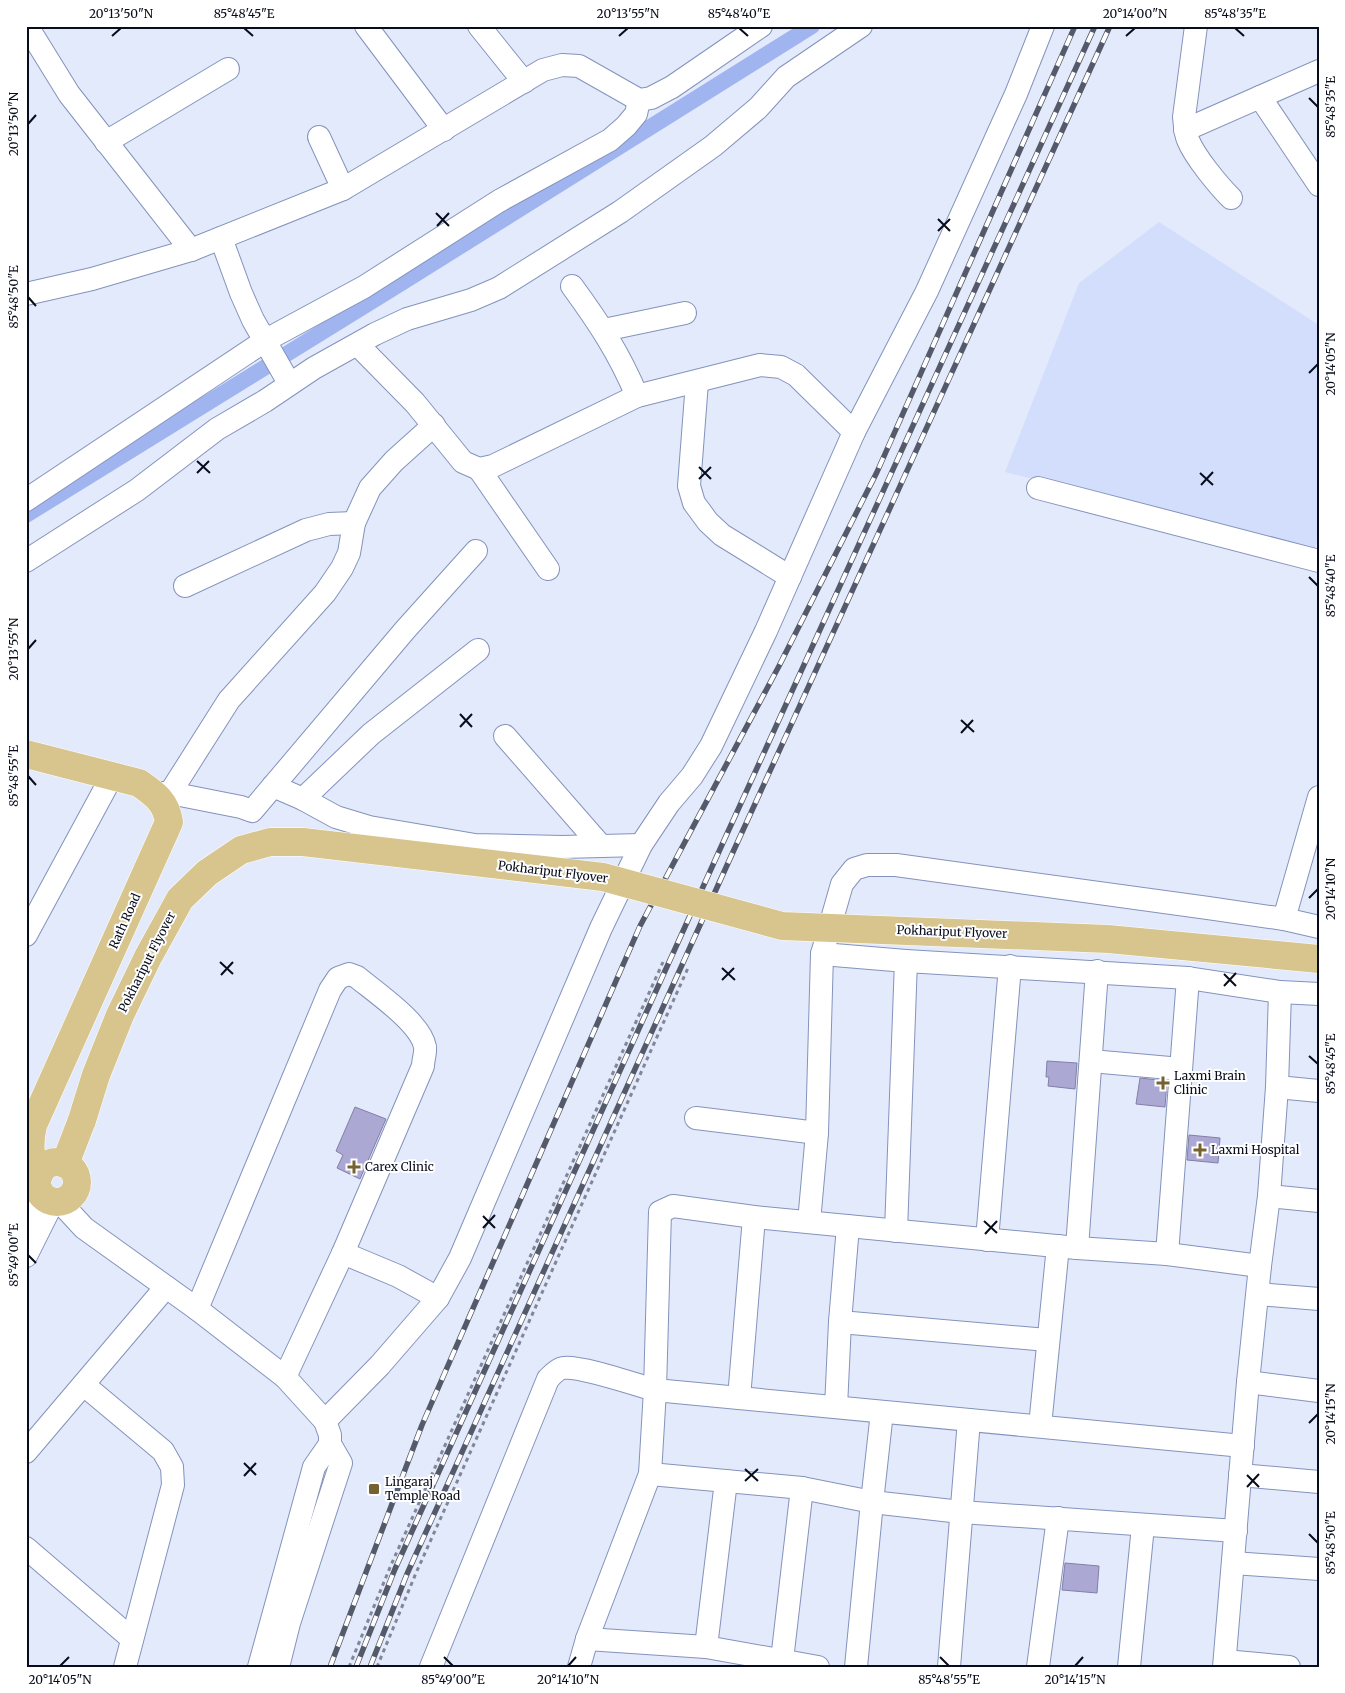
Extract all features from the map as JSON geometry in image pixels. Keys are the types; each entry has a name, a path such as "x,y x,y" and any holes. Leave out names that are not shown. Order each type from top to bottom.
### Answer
{"main road":[{"name":"Rath Road","path":"26,754 139,783 162,793 169,822 30,1123 31,1157 48,1193"},
{"name":"Pokhariput Flyover","path":"65,1164 82,1120 96,1075 120,1015 148,957 180,899 207,873 241,850 270,842 303,842 604,877 782,926 1108,939 1319,959"},
{"path":"59,1162 65,1164 74,1172 77,1184 72,1196 66,1200 48,1193 46,1165 59,1162"}],"street":[{"path":"27,26 69,94 190,250"},
{"path":"366,26 444,130"},
{"path":"478,26 524,82"},
{"path":"26,294 92,279 190,250 343,189 543,70 562,65 579,66 639,100 651,98 672,87 761,26"},
{"path":"26,561 137,490 217,429 314,368 407,319 471,300 500,288 613,216 714,146 758,108 786,77 861,26"},
{"path":"325,1421 380,1365 438,1298 460,1258 601,928 641,844 712,746 854,432 927,291 1016,94 1043,26"},
{"path":"1196,26 1184,117 1185,130 1189,142 1219,186 1231,198"},
{"path":"106,142 228,68"},
{"path":"1185,130 1319,71"},
{"path":"1260,97 1319,185"},
{"path":"26,500 266,341 364,287 499,201 610,140 636,114 639,100"},
{"path":"319,137 343,189"},
{"path":"221,238 253,320 289,383"},
{"path":"572,286 604,330 624,364 638,396"},
{"path":"604,330 685,313"},
{"path":"358,345 434,425 464,462 479,469 548,569"},
{"path":"479,469 493,466 638,396 760,365 781,368 796,375 854,432"},
{"path":"697,382 689,486 694,503 708,522 722,535 790,577"},
{"path":"434,425 394,461 370,488 354,523 349,553 342,568 325,593 229,700 162,793 242,807 252,811 405,630 476,551"},
{"path":"1038,488 1319,561"},
{"path":"185,586 306,530 329,524 354,523"},
{"path":"303,799 370,734 478,650"},
{"path":"505,736 601,846"},
{"path":"26,936 112,776"},
{"path":"273,786 303,799 336,817 369,827 475,845 601,846 641,844"},
{"path":"1284,919 1319,796"},
{"path":"809,1222 817,1133 822,954 842,884 854,869 867,865 896,865 1284,919 1319,927"},
{"path":"822,954 1188,978 1280,992 1319,994"},
{"path":"896,1231 906,961"},
{"path":"987,1240 1010,966"},
{"path":"1040,1426 1048,1340 1067,1247 1091,1061 1097,971"},
{"path":"197,1309 330,990 338,978 349,974 357,977 406,1017 419,1033 426,1047 423,1066 343,1253 285,1377"},
{"path":"1167,1254 1188,978"},
{"path":"1280,992 1277,1087 1269,1196 1248,1382 1224,1664 1289,1667"},
{"path":"1091,1061 1181,1069"},
{"path":"1277,1087 1319,1091"},
{"path":"696,1118 817,1133"},
{"path":"26,1256 32,1226 48,1193 84,1228 197,1309 285,1377 325,1421 330,1434 330,1444 341,1463 289,1623 278,1667"},
{"path":"1269,1196 1319,1201"},
{"path":"579,1667 587,1639 650,1474 655,1390 660,1212 672,1206 754,1217 987,1240 1167,1254 1260,1266"},
{"path":"739,1398 754,1217"},
{"path":"836,1407 840,1322 848,1226"},
{"path":"343,1253 398,1276 438,1298"},
{"path":"26,1452 166,1287"},
{"path":"1258,1294 1319,1299"},
{"path":"840,1322 1048,1340"},
{"path":"431,1667 548,1379 555,1372 564,1368 572,1368 655,1390 1243,1446"},
{"path":"1248,1382 1319,1391"},
{"path":"84,1385 163,1451 172,1467 173,1485 125,1667"},
{"path":"856,1667 882,1412"},
{"path":"949,1667 969,1420"},
{"path":"259,1667 314,1467 330,1444"},
{"path":"650,1474 802,1488 872,1502 961,1512 1236,1531"},
{"path":"1240,1474 1319,1482"},
{"path":"706,1646 726,1481"},
{"path":"782,1660 802,1488"},
{"path":"1038,1667 1058,1518"},
{"path":"1129,1667 1143,1526"},
{"path":"26,1548 132,1639"},
{"path":"1233,1563 1319,1569"},
{"path":"587,1639 706,1646 818,1667"}],"path":[{"path":"349,1667 395,1556 663,962"},
{"path":"377,1667 416,1572 688,968"}],"shaded area":[{"path":"1159,222 1319,325 1319,535 1315,549 1005,472 1079,283"}],"building":[{"path":"1047,1061 1077,1063 1075,1089 1048,1086 1049,1077 1046,1077"},
{"path":"1140,1078 1167,1081 1165,1107 1136,1104"},
{"path":"355,1107 386,1119 360,1179 337,1168 343,1155 336,1151"},
{"path":"1189,1135 1220,1138 1218,1163 1187,1160"},
{"path":"1065,1563 1099,1566 1097,1593 1062,1590"}],"waterway":[{"path":"26,515 812,26"}],"railway":[{"path":"330,1667 422,1425 640,926 779,666 877,472 1075,26"},
{"path":"356,1667 395,1569 1095,26"},
{"path":"370,1667 407,1574 733,852 1110,26"}],"place":[{"name":"Laxmi Brain Clinic","path":"1163,1083"},
{"name":"Laxmi Hospital","path":"1200,1150"},
{"name":"Carex Clinic","path":"354,1167"},
{"name":"Lingaraj Temple Road","path":"374,1489"}]}
